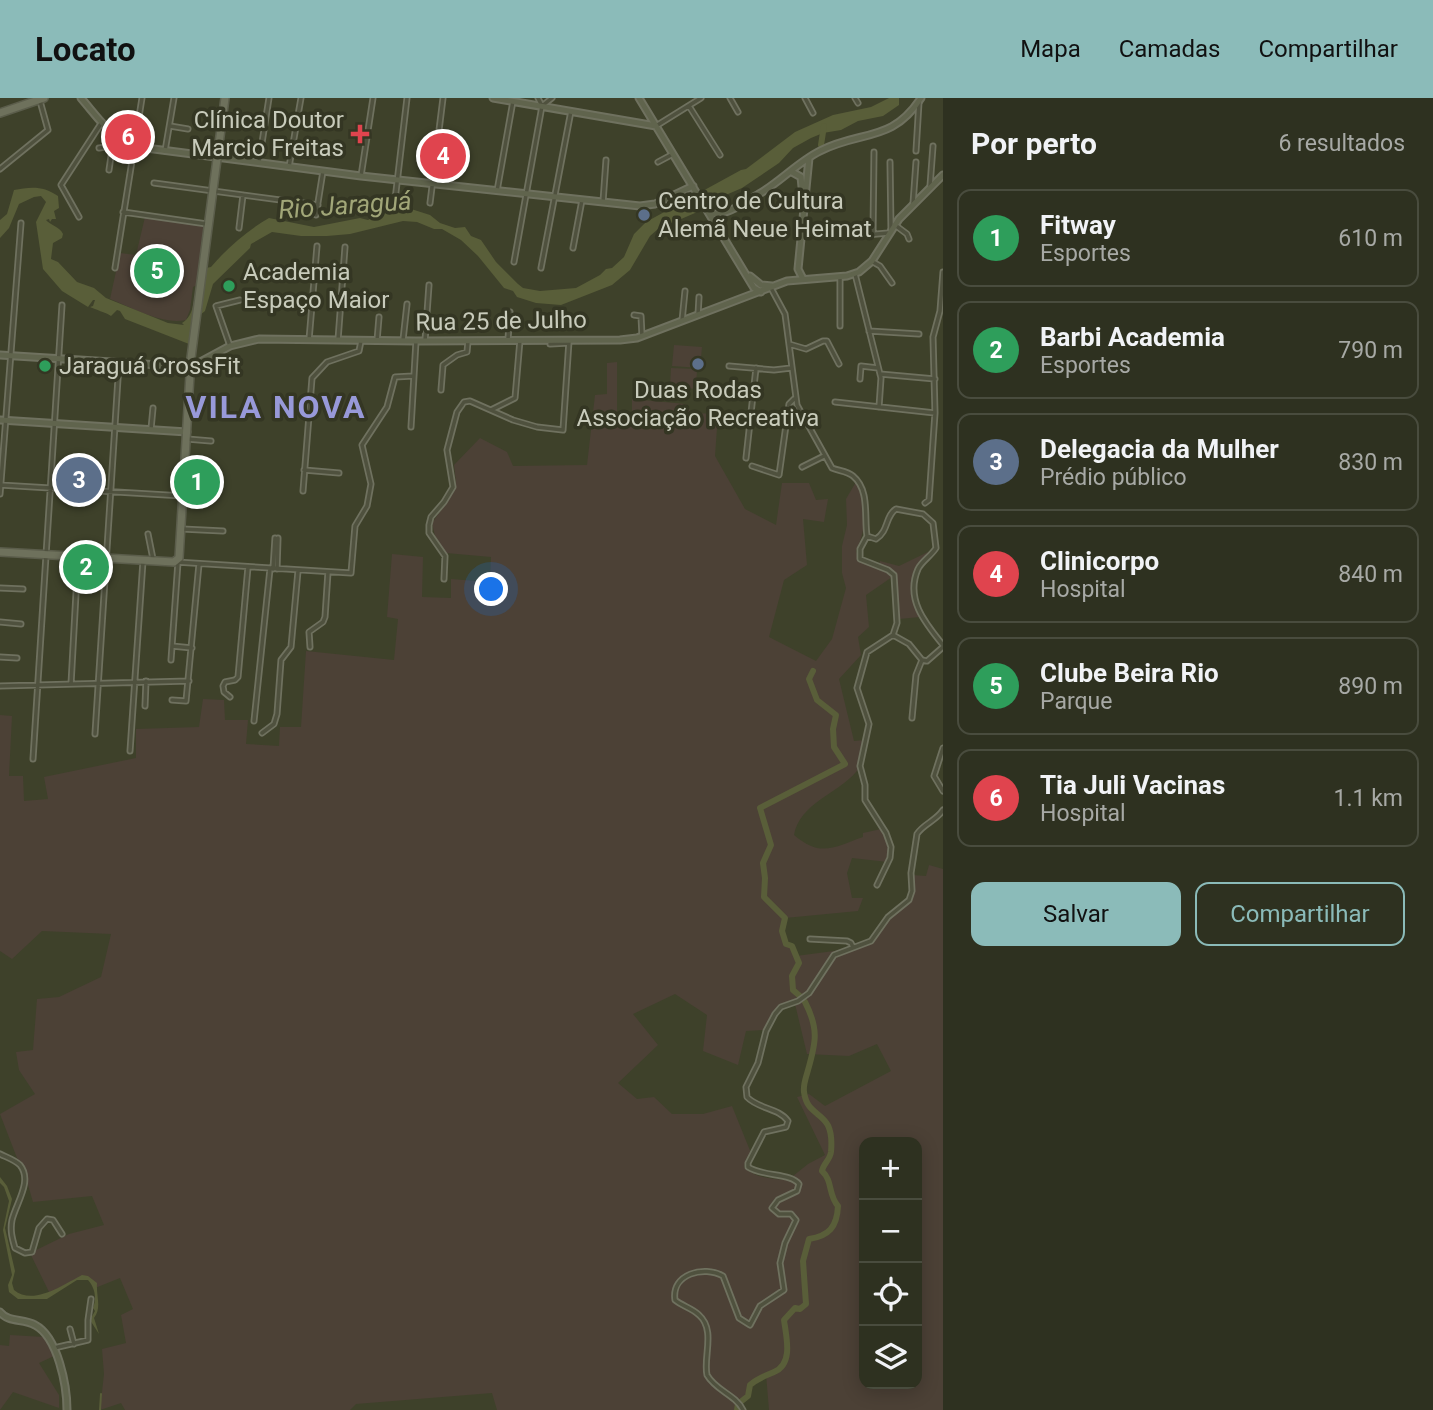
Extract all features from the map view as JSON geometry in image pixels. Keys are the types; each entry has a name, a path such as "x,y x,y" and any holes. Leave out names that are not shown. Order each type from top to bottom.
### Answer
{"main road":[{"path":"81,98 114,135 133,146 361,176 647,206 695,188"},
{"path":"0,552 176,562 180,556 192,356 226,98"},
{"path":"493,98 656,126"},
{"path":"639,98 755,289 761,292"},
{"path":"0,113 42,99"},
{"path":"720,229 719,219 722,214 760,193 826,148 892,127 905,119 920,100"},
{"path":"637,122 645,120 648,114"},
{"path":"806,279 798,269 809,158"},
{"path":"787,281 794,273 803,182 798,174 792,172"},
{"path":"855,274 872,261 892,229 943,175"},
{"path":"709,212 722,214"},
{"path":"745,271 761,285 779,285"},
{"name":"Rua 25 de Julho","path":"191,367 230,346 259,340 620,340 682,321 787,281 855,274"},
{"path":"740,300 749,291 750,279"},
{"path":"0,355 191,367"},
{"path":"3,420 151,429 187,435"},
{"path":"0,1312 5,1317 38,1327 54,1348 61,1369 67,1410"}],"street":[{"path":"15,98 15,108"},
{"path":"114,268 142,98"},
{"path":"165,150 174,98"},
{"path":"259,163 269,98"},
{"path":"289,167 300,98"},
{"path":"361,176 373,98"},
{"path":"395,200 407,98"},
{"path":"430,203 443,98"},
{"path":"514,262 542,106 538,98"},
{"path":"542,106 552,98"},
{"path":"656,126 701,98"},
{"path":"730,98 738,112"},
{"path":"805,98 813,113"},
{"path":"0,169 48,130 42,99"},
{"path":"916,151 920,100"},
{"path":"496,191 513,101"},
{"path":"689,106 720,155"},
{"path":"541,268 571,111"},
{"path":"79,217 61,185 102,122"},
{"path":"169,125 188,129"},
{"path":"109,170 114,135"},
{"path":"99,148 113,146"},
{"path":"930,186 933,146"},
{"path":"873,234 874,152"},
{"path":"658,162 673,154"},
{"path":"603,202 606,160"},
{"path":"890,162 892,229"},
{"path":"913,204 915,162"},
{"path":"316,215 323,171"},
{"path":"154,183 318,205"},
{"path":"239,228 243,195"},
{"path":"573,248 582,200"},
{"path":"123,212 209,224"},
{"path":"0,494 3,420 11,356 21,223"},
{"path":"866,235 892,229 907,233 909,239"},
{"path":"309,340 317,246"},
{"path":"338,340 345,247"},
{"path":"872,261 892,283"},
{"path":"925,503 929,500 935,413 933,337 940,311 943,272"},
{"path":"855,274 882,385 879,407"},
{"path":"840,277 840,326"},
{"path":"425,341 429,285"},
{"path":"771,288 785,314 795,399 799,412 833,469 854,477 865,498 867,536 860,549 860,559 894,575 898,618 893,635 867,652 857,688 869,723 860,763 866,785 865,800 886,833 891,847 891,858 877,886"},
{"path":"682,321 685,291"},
{"path":"698,315 699,297"},
{"path":"230,346 216,306 240,300"},
{"path":"403,341 407,304"},
{"path":"33,759 62,305"},
{"path":"508,339 510,312"},
{"path":"634,315 641,316 642,335"},
{"path":"377,341 379,317"},
{"path":"869,331 919,334"},
{"path":"491,410 515,398 520,339"},
{"path":"441,390 443,365 457,355 467,352 468,340"},
{"path":"303,491 312,378 327,362 359,351 361,341"},
{"path":"411,427 416,341"},
{"path":"444,579 445,556 431,537 429,529 431,517 453,488 447,454 458,409 464,402 473,401 537,427 563,429 569,341 550,344"},
{"path":"789,344 806,349 827,341 839,364"},
{"path":"95,734 119,363"},
{"path":"729,366 774,370 791,368"},
{"path":"860,379 860,366 878,368"},
{"path":"746,458 756,368"},
{"path":"880,374 935,379"},
{"path":"172,660 176,562 351,573 355,526 367,506 371,484 362,445 387,407 395,377 413,376"},
{"path":"752,466 779,475 789,404 795,399"},
{"path":"835,402 935,413"},
{"path":"151,429 153,408"},
{"path":"187,435 211,440"},
{"path":"802,467 824,456"},
{"path":"304,470 339,473"},
{"path":"0,485 183,496"},
{"path":"867,536 876,539 882,535 891,511 896,509 923,514 933,523 936,548 919,568 913,595 923,619 943,646 927,661 922,660 909,644 893,635"},
{"path":"182,529 223,531"},
{"path":"148,534 153,561"},
{"path":"254,721 277,538"},
{"path":"71,684 78,558"},
{"path":"130,751 143,561"},
{"path":"172,701 186,701 199,564"},
{"path":"230,697 224,692 223,686 225,682 238,677 248,568"},
{"path":"262,733 274,724 277,714 281,660 290,647 298,571"},
{"path":"310,647 309,632 323,622 325,617 328,572"},
{"path":"0,588 23,589"},
{"path":"0,622 21,624"},
{"path":"172,646 192,648"},
{"path":"0,657 18,658"},
{"path":"912,718 916,675 922,660"},
{"path":"145,706 146,681"},
{"path":"0,686 189,681"},
{"path":"943,748 934,776 943,791"},
{"path":"743,1410 737,1400 715,1386 707,1375 709,1345 704,1322 696,1312 675,1300 674,1294 679,1281 685,1276 700,1271 718,1273 723,1276 739,1318 750,1325 766,1300 784,1290 780,1263 785,1243 796,1220 791,1214 779,1214 772,1208 778,1200 797,1191 799,1184 795,1179 771,1176 748,1167 747,1163 764,1132 786,1127 788,1121 785,1116 754,1104 747,1097 746,1087 758,1063 766,1031 781,1007 798,1001 809,993 837,952 871,941 888,917 909,900 917,834 920,829 936,820 943,810"},
{"path":"810,939 847,941 853,947"},
{"path":"0,1154 18,1163 24,1173 24,1186 12,1221 11,1232 15,1248 25,1253 32,1252 39,1228 47,1219 53,1220 62,1234"},
{"path":"54,1348 89,1339 91,1298"},
{"path":"70,1329 74,1344"}],"shaded area":[{"path":"889,98 899,98 899,105 883,116 858,121 841,130 811,138 793,148 779,163 742,188 658,229 650,236 630,270 612,285 561,305 536,303 517,297 513,291 504,288 461,240 442,229 434,229 417,222 403,221 350,234 327,236 272,232 251,244 213,284 205,311 200,315 198,335 194,343 189,344 125,319 120,311 117,310 111,316 90,307 95,300 88,307 62,291 43,269 36,222 46,202 41,196 19,204 9,228 0,238 0,220 7,214 14,190 36,188 52,192 58,196 59,208 54,211 56,219 50,222 49,219 46,220 63,234 62,238 53,243 51,259 58,262 77,282 94,288 106,298 168,323 184,325 182,323 191,311 197,285 206,268 211,267 238,240 269,218 314,227 360,218 368,220 385,211 408,208 430,215 440,223 455,228 465,227 471,236 481,240 496,262 523,288 540,291 576,288 612,268 624,257 634,234 646,222 746,169 795,132 833,115 871,107"},
{"path":"145,217 204,226 197,285 193,287 186,320 157,318 110,299 120,253 136,255"},
{"path":"674,345 702,347 700,368 672,366"},
{"path":"617,362 617,420 632,420 632,399 686,404 692,413 718,414 715,456 745,509 776,525 782,483 809,483 816,500 828,499 824,522 803,519 807,565 784,580 769,637 816,661 832,639 846,588 842,573 842,546 847,525 846,499 856,482 863,500 865,516 856,551 860,561 878,568 880,561 899,566 932,550 917,568 911,596 920,617 899,619 895,575 866,595 869,627 858,637 861,655 839,679 854,741 865,740 861,762 848,780 811,807 798,824 794,835 812,846 828,848 863,837 863,833 881,829 890,849 888,862 852,858 847,873 852,898 863,898 858,911 785,918 782,931 786,944 792,946 796,956 863,944 871,940 887,916 909,900 912,875 926,876 929,865 943,869 943,1410 769,1410 766,1374 750,1385 748,1396 742,1401 743,1410 497,1410 492,1393 356,1404 350,1410 125,1410 121,1403 100,1410 104,1374 102,1349 126,1343 121,1315 133,1309 120,1278 95,1288 91,1280 82,1277 50,1294 30,1253 69,1234 104,1225 92,1196 33,1202 24,1171 0,1114 35,1094 19,1070 16,1052 33,1050 37,999 59,997 101,977 111,934 42,931 12,959 0,951 0,715 12,716 9,776 23,776 24,801 48,799 44,777 136,758 136,729 199,727 203,699 224,700 225,720 248,720 246,744 279,746 280,727 301,727 306,651 394,660 398,619 387,617 392,554 423,557 422,597 451,598 451,579 490,582 491,557 446,553 435,536 432,523 453,493 456,482 454,465 480,438 507,452 513,466 587,465 595,395 607,394 607,363","holes":["675,994 707,1015 703,1051 738,1065 746,1031 763,1030 786,1003 795,1004 807,1054 849,1056 877,1044 891,1071 825,1106 809,1094 797,1097 825,1155 788,1180 759,1176 744,1167 751,1153 732,1106 703,1114 672,1114 654,1097 637,1099 618,1083 658,1045 633,1014"]},
{"path":"671,368 697,369 696,389 670,387"},
{"path":"0,1177 12,1199 5,1228 15,1271 12,1283 14,1290 30,1296 39,1295 82,1275 88,1276 97,1283 98,1306 94,1318 99,1334 90,1320 95,1311 95,1297 88,1280 77,1280 47,1299 18,1299 9,1292 8,1285 12,1275 3,1230 9,1201 0,1183"},
{"path":"10,1335 44,1337 54,1356 39,1363 59,1395 59,1408 13,1392 0,1410 0,1345 9,1346"}],"waterway":[{"path":"821,145 824,126"},
{"path":"801,997 793,990 792,976 799,963 792,946 786,944 782,931 785,918 764,897 763,863 771,845 760,808 845,764 834,747 833,729 836,715 817,700 809,679 813,671"},
{"path":"737,1410 738,1404 748,1396 750,1385 774,1372 784,1363 787,1349 784,1320 795,1308 800,1309 806,1304 803,1261 809,1239 827,1233 834,1225 837,1213 838,1206 828,1179 822,1171 831,1152 829,1128 810,1108 804,1092 815,1036 805,1002"},
{"path":"100,1410 101,1394"}],"place":[{"name":"Clínica Doutor Marcio Freitas","path":"360,134"},
{"name":"Tia Juli Vacinas","path":"128,137"},
{"name":"Clinicorpo","path":"443,156"},
{"name":"Centro de Cultura Alemã Neue Heimat","path":"644,215"},
{"name":"Clube Beira Rio","path":"157,271"},
{"name":"Academia Espaço Maior","path":"229,286"},
{"name":"Duas Rodas Associação Recreativa","path":"698,364"},
{"name":"Jaraguá CrossFit","path":"45,366"},
{"name":"Delegacia da Mulher","path":"79,480"},
{"name":"Fitway","path":"197,482"},
{"name":"Barbi Academia","path":"86,567"}],"district":[{"name":"VILA NOVA","path":"276,407"}],"water label":[{"name":"Rio Jaraguá","path":"345,205"}]}
